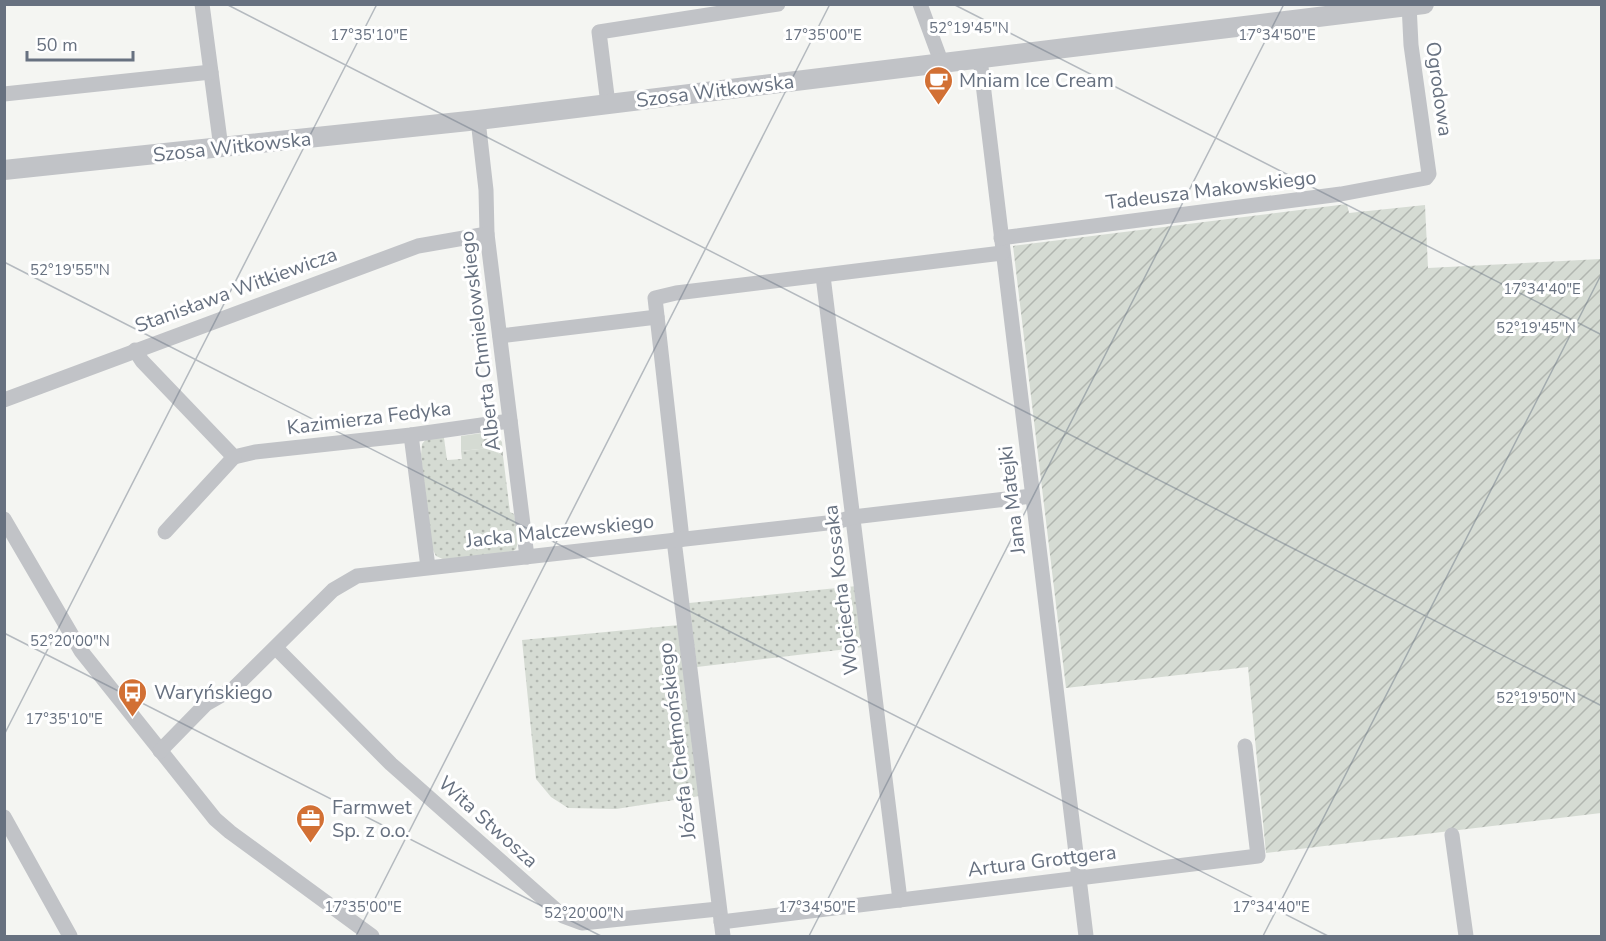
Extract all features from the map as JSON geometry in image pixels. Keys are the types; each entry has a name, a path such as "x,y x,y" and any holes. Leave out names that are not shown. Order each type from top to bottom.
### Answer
{"street":[{"path":"202,4 221,148"},
{"path":"608,104 599,32 778,4"},
{"path":"920,4 942,64"},
{"name":"Szosa Witkowska","path":"4,170 478,120 1414,5"},
{"name":"Ogrodowa","path":"1414,5 1411,45 1429,174 1426,178"},
{"name":"Jana Matejki","path":"980,59 1086,936"},
{"path":"4,94 211,72"},
{"name":"Alberta Chmielowskiego","path":"478,120 486,190 487,234 527,557"},
{"name":"Tadeusza Makowskiego","path":"655,298 676,293 823,276 1001,245 1341,194 1426,178"},
{"name":"Stanisława Witkiewicza","path":"4,400 418,246 487,234"},
{"name":"Wojciecha Kossaka","path":"823,276 900,900"},
{"name":"Józefa Chełmońskiego","path":"655,298 678,539 721,922"},
{"path":"500,336 657,317"},
{"path":"135,350 234,457 165,532"},
{"name":"Kazimierza Fedyka","path":"234,457 255,452 411,435 510,421"},
{"path":"411,435 428,567"},
{"name":"Jacka Malczewskiego","path":"160,752 206,704 234,688 333,590 357,576 836,522 853,517 1032,496"},
{"path":"4,519 81,651 215,819 372,936"},
{"name":"Wita Stwosza","path":"276,648 391,764 563,916 582,923 721,922"},
{"name":"Artura Grottgera","path":"721,922 1258,856 1245,746"},
{"path":"4,817 70,936"},
{"path":"1452,835 1466,936"}],"green space":[{"path":"1347,204 1349,213 1425,205 1428,268 1601,259 1601,813 1266,853 1248,667 1066,688 1013,246"},
{"path":"494,433 502,442 503,456 489,448 461,451 461,436"},
{"path":"427,438 444,438 447,460 462,459 461,451 489,448 503,456 510,512 514,514 517,532 516,549 510,553 445,560 436,556 432,548 421,455 422,444"},
{"path":"857,586 864,647 697,667 689,603"},
{"path":"679,625 700,796 616,809 568,808 551,797 536,779 522,640"}],"place":[{"name":"Mniam Ice Cream","path":"938,106"},
{"name":"Waryńskiego","path":"133,718"},
{"name":"Farmwet Sp. z o.o.","path":"311,844"}]}
